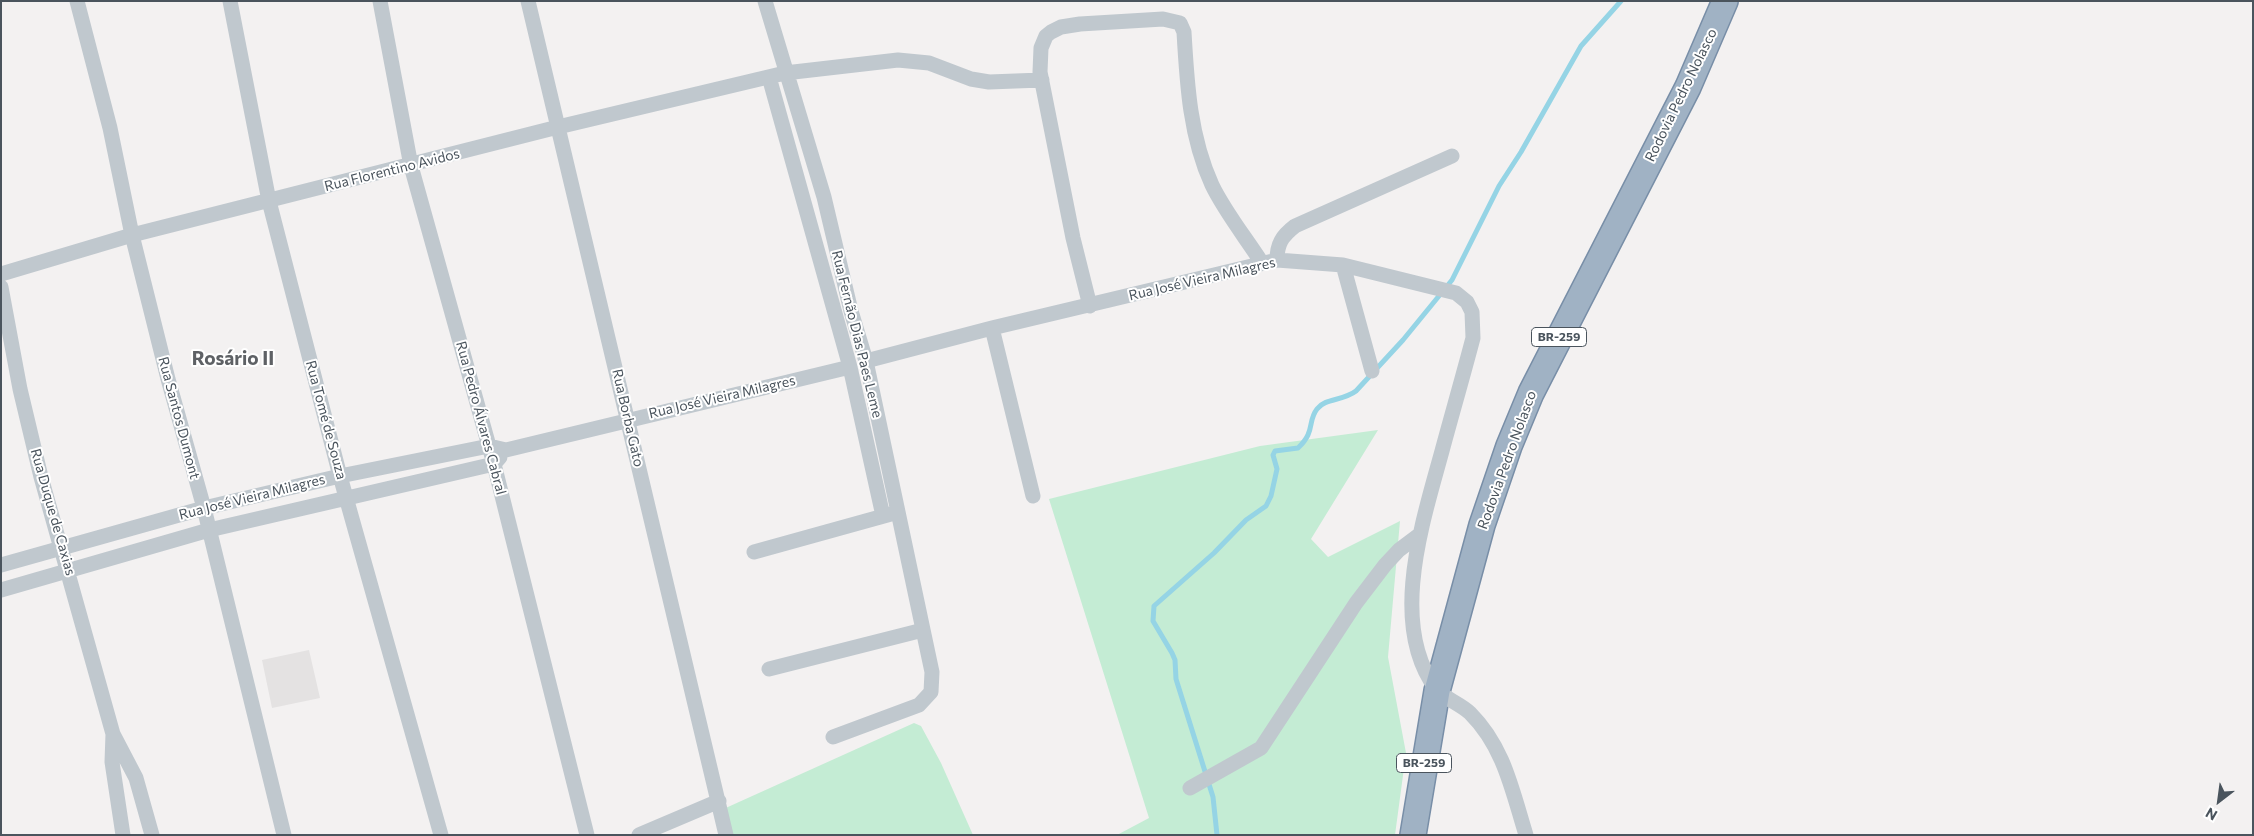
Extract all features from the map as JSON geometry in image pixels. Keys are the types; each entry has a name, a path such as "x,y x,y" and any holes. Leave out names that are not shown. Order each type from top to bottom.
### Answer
{"highway":[{"name":"Rodovia Pedro Nolasco","path":"1413,835 1437,691 1482,525 1509,446 1531,393 1688,87 1724,1"}],"street":[{"name":"Rua Santos Dumont","path":"77,1 110,128 132,235 168,379 204,508 284,835"},
{"name":"Rua Tomé de Souza","path":"230,1 269,201 340,476 441,835"},
{"name":"Rua Pedro Álvares Cabral","path":"380,1 411,166 494,464 587,835"},
{"name":"Rua Borba Gato","path":"528,1 629,419 726,835"},
{"name":"Rua Fernão Dias Paes Leme","path":"765,1 824,198 851,310 866,362 890,514 923,630 932,672 931,692 919,705 833,737"},
{"path":"1090,306 1074,238 1042,80 1040,58 1044,41 1051,32 1061,27 1118,21 1163,19 1178,21 1184,32 1188,99 1203,164 1213,187 1262,263"},
{"name":"Rua Florentino Avidos","path":"1,274 132,235 411,166 558,127 785,73 898,60 929,63 971,79 989,82 1042,80"},
{"path":"754,552 890,514 769,77"},
{"path":"1277,260 1279,243 1286,233 1295,226 1452,156"},
{"name":"Rua José Vieira Milagres","path":"866,362 992,328 1277,260 1343,265 1456,293 1467,302 1472,312 1473,338 1420,534 1412,580 1412,615 1416,644 1437,691"},
{"path":"1343,265 1372,371"},
{"name":"Rua Duque de Caxias","path":"1,287 20,389 62,549 113,734 136,778 152,835"},
{"path":"992,328 1033,496"},
{"name":"Rua José Vieira Milagres","path":"1,565 204,508 340,476 489,446 506,450 850,367"},
{"path":"1,590 69,572 209,530 494,464 506,450"},
{"path":"1190,788 1261,748 1356,603 1390,560 1420,534"},
{"path":"769,669 923,630"},
{"path":"1437,691 1470,713 1492,742 1512,784 1526,835"},
{"name":"Rua Duque de Caxias","path":"113,734 112,762 123,835"},
{"path":"640,835 719,801"}],"shaded area":[{"path":"309,650 320,698 272,708 262,660"}],"green space":[{"path":"1378,430 1311,539 1328,557 1400,521 1388,657 1406,753 1395,835 1117,835 1149,818 1049,499 1260,446"},
{"path":"914,723 921,726 941,763 973,835 725,835 719,811"}],"waterway":[{"path":"1217,835 1213,797 1176,679 1175,660 1153,621 1154,606 1214,553 1246,520 1266,506 1271,496 1277,469 1273,455 1275,451 1298,448 1307,437 1312,418 1320,405 1356,391 1403,340 1452,280 1499,186 1521,152 1581,46 1621,1"}],"district":[{"name":"Rosário II","path":"233,359"}]}
